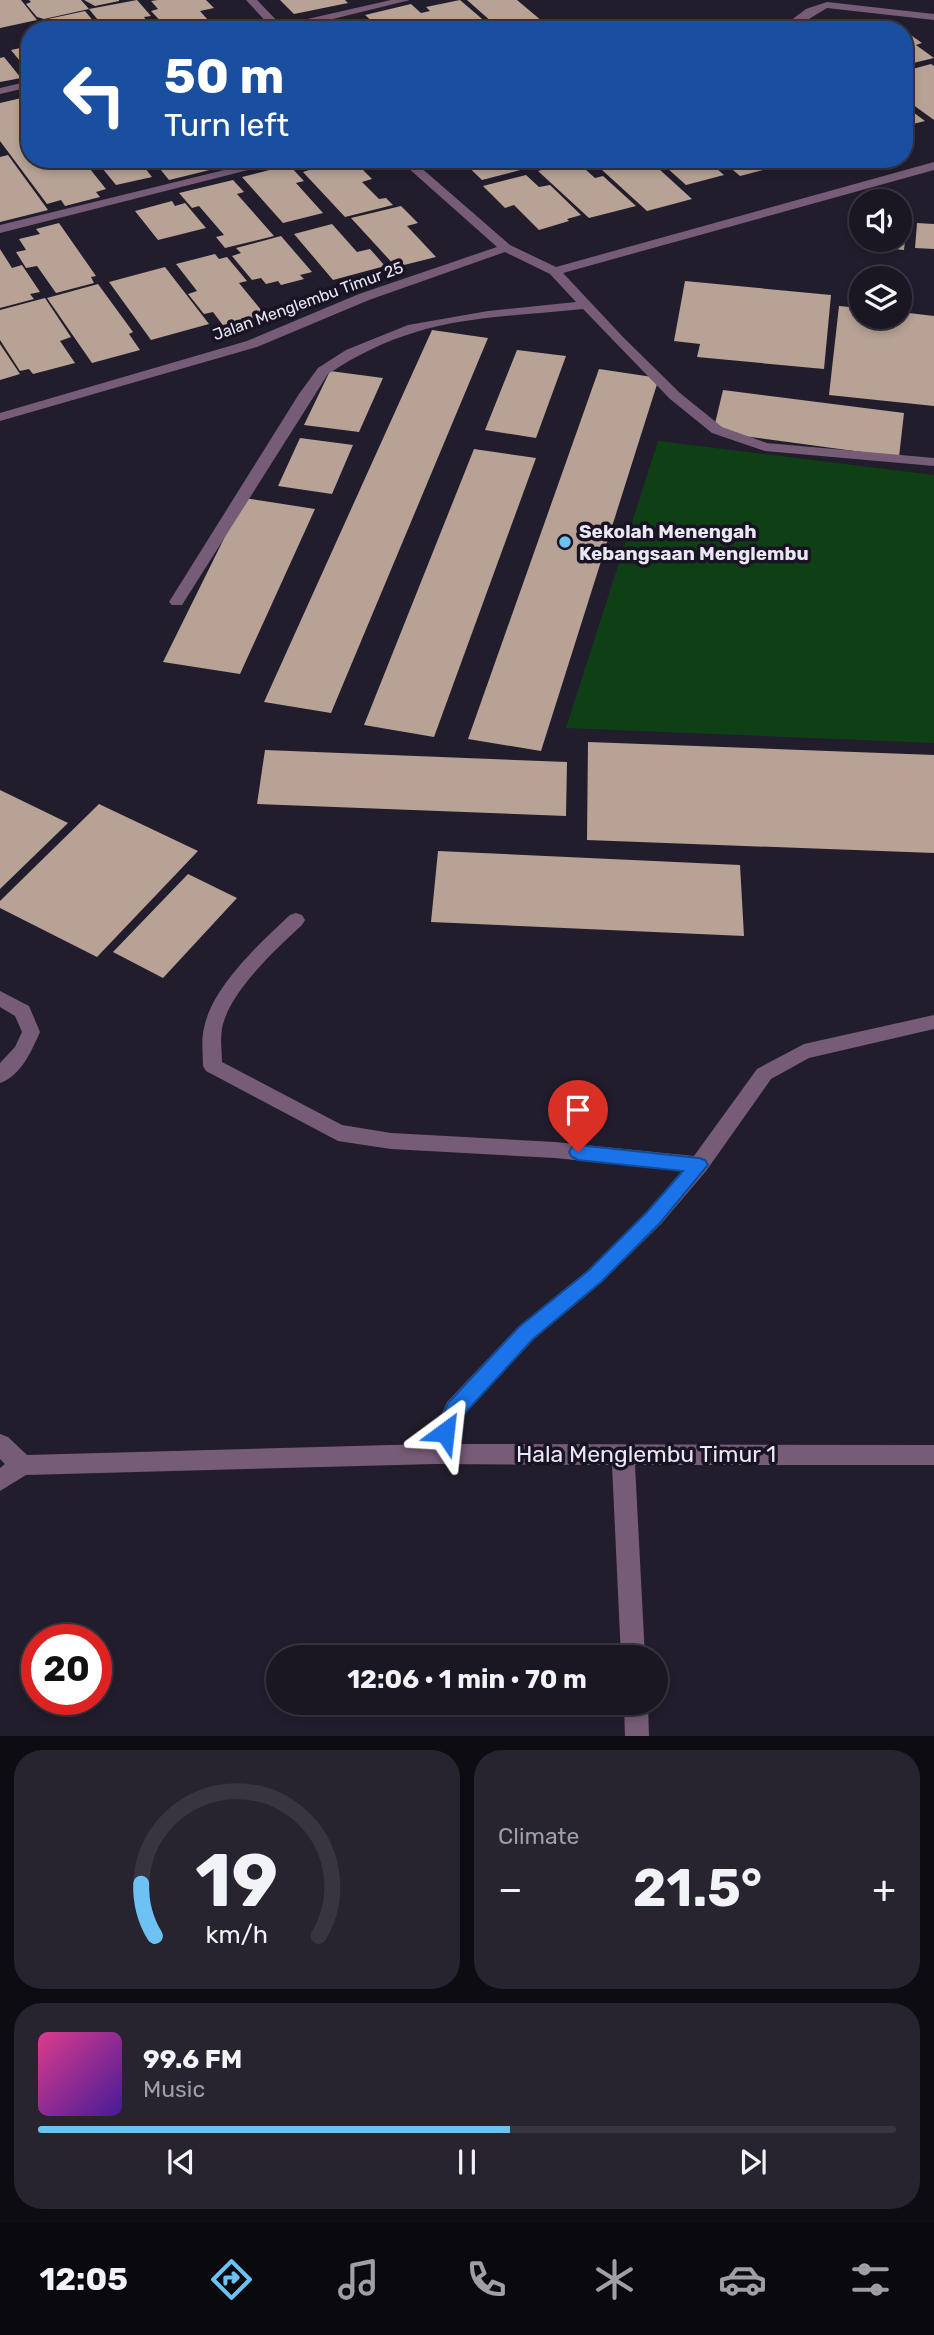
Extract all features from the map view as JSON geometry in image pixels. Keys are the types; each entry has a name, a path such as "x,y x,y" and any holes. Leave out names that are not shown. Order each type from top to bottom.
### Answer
{"street":[{"path":"251,0 270,21"},
{"path":"312,21 405,0"},
{"path":"797,21 816,6 934,16"},
{"path":"0,90 21,86"},
{"path":"555,271 934,166"},
{"path":"0,229 248,168"},
{"path":"414,168 506,248 555,271 675,397 718,430 765,447 934,462"},
{"name":"Jalan Menglembu Timur 25","path":"0,417 252,344 364,297 506,248"},
{"path":"177,602 323,371 351,353 413,328 488,315 585,305"},
{"path":"296,920 273,941 236,985 213,1026 213,1066 338,1133 391,1141 555,1150 699,1165"},
{"path":"0,998 22,1011 31,1032 22,1052 0,1074"},
{"path":"435,1454 455,1409 526,1333 594,1277 654,1218 699,1165 764,1074 804,1052 934,1023"},
{"path":"0,1444 22,1465 0,1481"},
{"name":"Hala Menglembu Timur 1","path":"22,1465 435,1454 934,1455"},
{"path":"623,1454 632,1645"},
{"path":"636,1715 637,1736"}],"green space":[{"path":"658,441 934,475 934,743 566,728"}],"building":[{"path":"0,0 21,0 37,20 21,21 21,23 0,28"},
{"path":"29,0 81,0 89,9 44,19 37,17 26,4 31,2"},
{"path":"84,0 119,0 119,1 95,6"},
{"path":"137,0 151,16 144,17 146,20 141,21 99,21 89,9"},
{"path":"206,0 214,8 200,11 209,21 160,21 151,11 158,9 151,1"},
{"path":"280,0 345,0 348,3 294,14"},
{"path":"460,0 484,21 372,21 365,15 411,4 421,13 430,11 426,7"},
{"path":"467,0 517,0 542,21 491,21"},
{"path":"85,11 93,21 50,21 48,19"},
{"path":"913,37 922,43 916,45 934,58 913,63"},
{"path":"21,48 21,62 11,50"},
{"path":"4,57 21,78 0,82 0,58"},
{"path":"931,64 934,66 934,120 913,105 913,69"},
{"path":"21,98 21,168 89,168 106,189 96,192 100,197 65,206 61,200 47,204 0,141 0,103"},
{"path":"913,112 925,121 913,124"},
{"path":"8,155 48,210 0,222 0,157"},
{"path":"102,168 145,168 152,177 116,185"},
{"path":"159,168 218,168 169,180"},
{"path":"277,168 292,168 304,181 296,183 323,213 283,223 242,177"},
{"path":"307,168 361,168 372,179 362,182 379,199 386,198 393,205 345,217 303,172 309,170"},
{"path":"469,168 528,168 482,180"},
{"path":"549,168 584,168 595,178 603,176 636,206 589,218 538,171"},
{"path":"600,168 658,168 692,199 647,211"},
{"path":"667,168 716,168 724,175 686,185"},
{"path":"731,168 770,168 740,176"},
{"path":"526,175 539,187 550,185 581,215 539,230 514,205 505,208 483,186"},
{"path":"233,180 244,192 237,194 274,236 225,248 216,237 224,235 199,206 192,208 179,193"},
{"path":"172,201 175,206 185,203 206,228 158,240 135,211"},
{"path":"401,206 418,223 407,226 436,257 396,267 351,218"},
{"path":"59,223 96,276 91,277 94,283 56,293 37,266 26,268 16,252 26,250 19,239 40,234 36,229"},
{"path":"917,223 934,224 934,249 915,248"},
{"path":"332,224 357,252 370,249 385,266 333,280 294,234"},
{"path":"281,236 312,272 300,275 304,279 281,285 278,281 266,284 261,278 252,280 232,256 241,253 236,248"},
{"path":"0,249 12,268 22,265 40,292 30,294 34,299 0,308"},
{"path":"215,254 219,259 227,257 247,281 239,283 266,316 225,328 213,312 204,314 188,294 197,291 176,264"},
{"path":"165,267 209,324 151,340 109,282"},
{"path":"685,281 831,295 824,369 697,357 700,344 674,341"},
{"path":"98,284 133,332 129,334 140,350 92,363 47,298"},
{"path":"45,298 71,337 60,341 75,363 33,374 29,369 20,371 0,340 0,310"},
{"path":"839,306 849,307 849,329 912,329 912,313 934,316 934,406 829,395"},
{"path":"432,330 488,338 331,713 264,702"},
{"path":"0,344 20,374 0,380"},
{"path":"517,350 566,356 536,438 485,430"},
{"path":"599,369 659,378 541,751 468,739"},
{"path":"330,371 383,378 359,432 304,425"},
{"path":"723,390 904,413 899,457 713,432"},
{"path":"300,438 353,445 332,494 278,486"},
{"path":"474,449 536,458 434,737 364,725"},
{"path":"244,498 315,509 240,674 163,662"},
{"path":"588,742 934,755 934,853 587,840"},
{"path":"265,750 567,762 566,816 257,804"},
{"path":"0,790 68,823 0,889"},
{"path":"99,804 198,851 97,957 0,908 0,901"},
{"path":"438,851 740,865 744,936 431,922"},
{"path":"188,874 237,898 163,978 113,952"}],"place":[{"name":"Sekolah Menengah Kebangsaan Menglembu","path":"565,542"}],"route":[{"path":"445,1432 455,1409 526,1333 594,1277 654,1218 699,1165 578,1152"}]}
